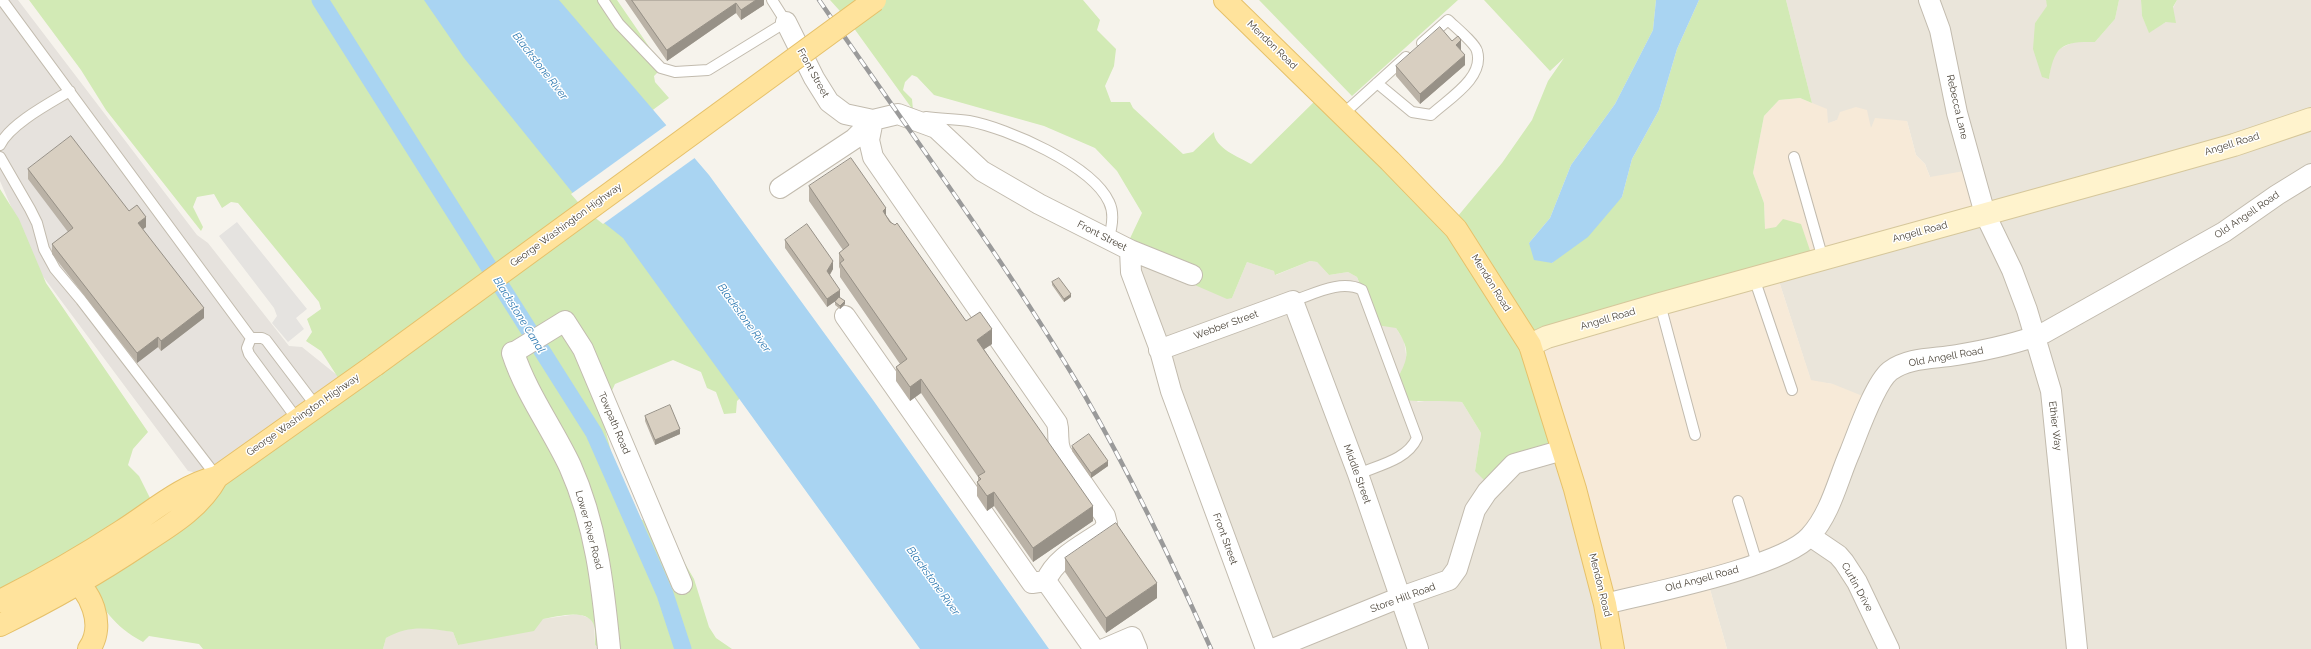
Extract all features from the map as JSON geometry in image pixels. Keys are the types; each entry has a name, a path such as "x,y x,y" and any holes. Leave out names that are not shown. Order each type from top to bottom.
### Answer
{"main road":[{"name":"George Washington Highway","path":"0,625 79,584 125,555 192,509 206,494 217,478 297,419 375,365 876,0"},
{"name":"Mendon Road","path":"1225,0 1390,161 1456,229 1530,345 1563,450 1605,604 1613,649"},
{"name":"Angell Road","path":"1530,345 1547,337 1660,304 2234,145 2311,119"},
{"name":"George Washington Highway","path":"0,601 55,572 181,492 204,481 217,478"},
{"path":"55,572 68,576 79,584 92,605 96,618 96,632 89,649"}],"street":[{"name":"Rebecca Lane","path":"1929,0 1940,30 1958,114 1985,214"},
{"name":"Front Street","path":"786,22 814,78 829,102 845,114 873,120 898,114 936,128 982,171 1108,240 1130,250 1131,272 1159,350 1171,391 1266,649"},
{"path":"780,188 854,139 873,120"},
{"path":"873,120 869,140 873,157 1057,423 1059,431 1057,441 1061,452 1105,516 1107,524 1102,531 1061,560 1050,571 1046,581"},
{"name":"Old Angell Road","path":"1605,604 1717,576 1757,563 1786,552 1810,536 1823,518 1872,399 1891,371 1902,365 1922,360 1956,356 2013,344 2034,337 2224,232 2277,195 2311,174"},
{"name":"Ethier Way","path":"1985,214 2017,283 2027,310 2051,391 2077,649"},
{"path":"1130,250 1192,275"},
{"name":"Webber Street","path":"1159,350 1293,301"},
{"name":"Middle Street","path":"1293,301 1358,474 1418,649"},
{"path":"845,316 1032,582 1046,581"},
{"name":"Towpath Road","path":"516,351 565,321 583,349 682,584"},
{"name":"Lower River Road","path":"516,351 525,381 560,446 582,498 601,575 609,649"},
{"name":"Store Hill Road","path":"1273,649 1401,597 1449,580 1457,570 1475,510 1487,492 1514,464 1563,450"},
{"name":"Curtin Drive","path":"1810,536 1838,555 1844,562 1857,582 1889,649"},
{"path":"1046,581 1094,649"},
{"path":"1104,649 1132,637 1137,649"}],"lane":[{"path":"2,0 251,338"},
{"path":"603,0 619,24 661,68 675,72 708,70 786,22 772,0"},
{"path":"1342,115 1377,83 1448,20 1477,50 1478,63 1473,77 1431,115 1412,112 1377,83"},
{"path":"0,145 3,139 17,126 70,91"},
{"path":"898,114 970,122 1018,137 1074,165 1098,187 1110,202 1113,223 1108,240"},
{"path":"0,157 37,223 44,249 55,269 81,300 217,478"},
{"path":"1794,157 1823,259"},
{"path":"1754,278 1792,390"},
{"path":"1293,301 1333,288 1352,285 1362,290 1417,438 1412,449 1399,457 1358,474"},
{"path":"1660,304 1695,435"},
{"path":"251,338 262,338 266,340 316,406"},
{"path":"251,338 247,348 249,354 297,419"},
{"path":"1738,501 1757,563"}],"shaded area":[{"path":"0,0 18,0 197,235 208,243 289,346 302,347 348,384 217,477 188,471 39,271 0,181"},
{"path":"1786,0 2046,0 2048,6 2035,23 2049,79 2052,58 2061,48 2074,42 2095,42 2115,19 2119,0 2141,0 2142,16 2149,32 2166,22 2177,0 2311,0 2311,649 1727,649 1707,579 1833,384 1811,381 1778,278 1930,177 1925,164 1916,155 1907,121 1871,128 1837,120 1828,124 1812,103"},
{"path":"1800,98 1827,109 1828,123 1837,120 1840,112 1856,107 1867,110 1871,128 1875,118 1907,121 1916,155 1925,164 1930,177 1970,170 1983,218 1824,264 1776,227 1765,230 1764,203 1753,173 1764,116 1779,100"},
{"path":"237,222 307,309 296,318 304,329 288,342 272,323 277,316 274,308 219,236"},
{"path":"1137,261 1232,298 1247,262 1274,271 1276,275 1310,261 1317,262 1329,275 1348,272 1357,277 1370,313 1396,328 1404,341 1407,361 1395,383 1418,402 1438,399 1462,402 1481,433 1475,471 1512,475 1563,460 1613,649 1267,649"},
{"path":"1778,278 1811,380 1833,384 1870,399 1809,535 1707,579 1727,649 1613,649 1531,340"},
{"path":"578,614 589,618 594,623 595,645 599,649 383,649 386,638 399,630 426,627 453,632 458,645 543,619"}],"green space":[{"path":"29,0 434,0 594,196 745,394 737,401 736,413 724,414 716,392 707,388 701,372 673,360 615,384 601,414 611,451 607,483 621,497 632,517 643,520 656,538 677,550 694,579 709,627 716,638 732,649 600,649 595,645 595,631 593,623 589,618 577,615 562,615 543,619 534,631 458,645 453,632 435,629 410,629 386,638 383,649 203,649 199,644 149,636 143,642 132,636 116,623 104,608 86,580 344,387 321,351 306,341 312,332 307,319 321,309 319,302 238,203 231,202 222,208 214,194 197,197 193,207 203,227 201,231 106,110 81,70"},
{"path":"552,0 617,0 663,67 654,76 655,82 669,98 650,112"},
{"path":"830,0 1083,0 1100,20 1097,30 1116,49 1114,66 1105,86 1111,102 1130,102 1133,108 1183,154 1193,152 1214,132 1218,143 1234,155 1251,164 1319,97 1448,228 1502,163 1532,120 1548,81 1564,58 1550,71 1484,0 1656,0 1653,30 1615,104 1571,165 1550,218 1529,243 1552,263 1622,197 1632,159 1659,110 1677,49 1699,0 1786,0 1812,103 1800,98 1779,100 1764,116 1753,173 1764,203 1765,229 1776,227 1783,219 1801,224 1815,265 1531,340 1563,460 1517,472 1493,489 1475,471 1481,433 1462,402 1402,400 1395,383 1405,361 1406,350 1404,343 1396,328 1376,325 1357,277 1348,272 1329,275 1317,262 1310,261 1275,275 1274,271 1247,262 1232,298 1227,299 1144,263 1124,251 1142,213 1117,171 1095,148 1044,126 934,95 917,77 912,75 905,82 903,90 912,99 913,110 848,20"},
{"path":"1259,0 1458,0 1352,96"},
{"path":"2046,0 2119,0 2115,19 2095,42 2067,45 2057,53 2051,68 2049,79 2042,77 2033,49 2035,23 2047,6"},
{"path":"2141,0 2177,0 2173,7 2176,23 2166,22 2149,33 2142,16"},
{"path":"0,189 19,219 46,283 148,432 133,449 128,465 139,476 158,514 0,607"}],"water":[{"name":"Blackstone River","path":"424,0 559,0 709,175 873,400 1049,649 920,649 623,238 584,207 464,58"},
{"path":"1656,0 1699,0 1677,49 1659,110 1632,159 1622,197 1588,237 1552,263 1534,260 1529,243 1550,218 1571,165 1615,104 1653,30"}],"pier":[{"path":"668,124 696,157 603,224 583,208 571,194"}],"building":[{"path":"632,0 756,0 741,10 736,3 667,50"},
{"path":"1440,27 1452,41 1458,36 1461,40 1456,45 1465,55 1420,94 1396,66"},
{"path":"71,136 129,211 137,205 146,217 138,223 204,308 161,341 158,337 137,353 52,244 73,228 28,169"},
{"path":"851,158 886,208 883,211 890,222 895,225 897,223 966,321 980,312 992,329 977,340 1093,506 1033,548 994,492 987,496 977,482 981,479 978,476 985,472 921,379 910,387 896,367 907,359 840,263 844,260 839,253 849,245 809,186"},
{"path":"807,224 833,261 827,271 840,290 827,299 785,240"},
{"path":"1059,278 1071,294 1064,299 1052,282"},
{"path":"839,297 845,301 840,306 835,302"},
{"path":"670,405 680,429 655,440 645,416"},
{"path":"1089,434 1108,461 1091,473 1072,446"},
{"path":"1116,523 1157,583 1106,618 1065,558"}],"waterway":[{"name":"Blackstone Canal","path":"320,0 594,433 665,594 683,649"}],"railway":[{"path":"819,0 989,245 1054,345 1085,396 1151,521 1211,649"}]}
